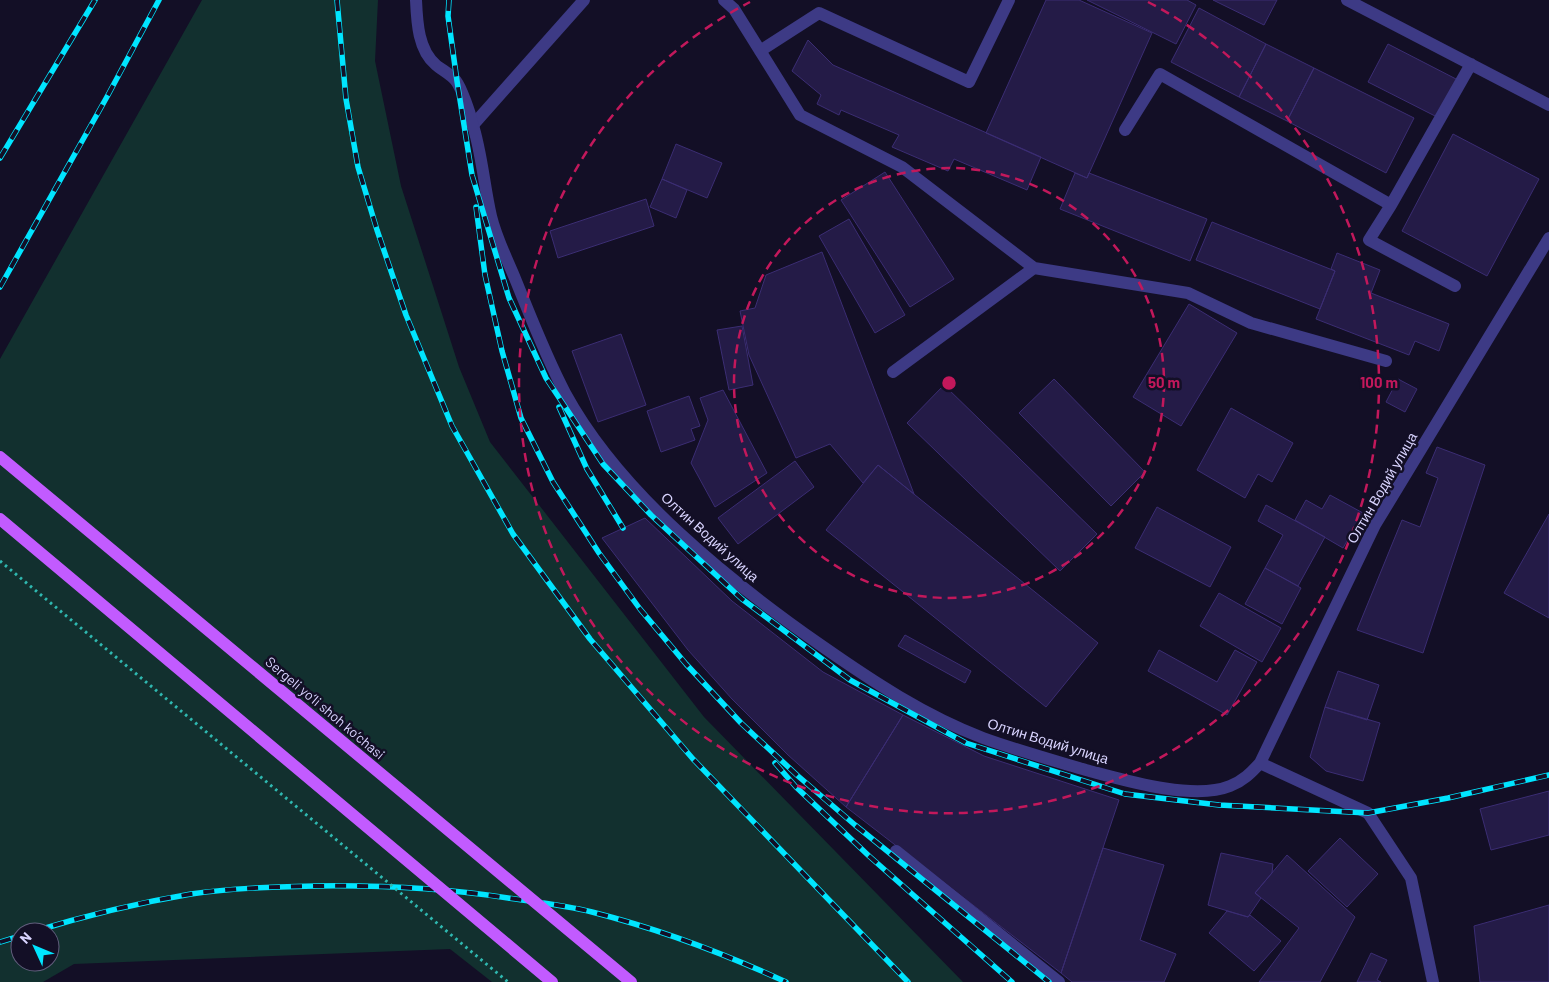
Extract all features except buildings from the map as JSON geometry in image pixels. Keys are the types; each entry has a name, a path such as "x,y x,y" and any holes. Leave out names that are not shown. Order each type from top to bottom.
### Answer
{"main road":[{"name":"Sergeli yo‘li shoh ko‘chasi","path":"0,457 631,982"},
{"path":"0,519 552,982"}],"street":[{"name":"Олтин Водий улица","path":"416,0 417,22 423,46 433,62 457,81 473,125 492,220 536,330 574,407 605,453 659,513 756,598 798,630 881,686 921,708 982,737 1108,776 1151,786 1185,791 1217,790 1246,778 1260,763 1375,525 1549,238"},
{"path":"473,125 584,0"},
{"path":"724,0 734,9 800,115 902,167 1034,268 1188,293 1252,323 1386,361"},
{"path":"760,51 819,13 969,82 1009,0"},
{"path":"1347,0 1549,105"},
{"path":"1455,286 1369,240 1471,64"},
{"path":"1126,130 1160,74 1391,205"},
{"path":"893,372 1034,268"},
{"path":"1260,763 1368,813 1411,878 1433,982"},
{"path":"896,851 1059,982"}],"path":[{"path":"0,560 508,982"}],"green space":[{"path":"202,0 378,0 375,61 401,186 459,367 490,442 704,717 963,982 492,982 450,949 74,964 43,982 0,982 0,359"}],"railway":[{"path":"0,158 95,0"},
{"path":"0,287 159,0"},
{"path":"337,0 346,99 358,167 377,230 406,315 452,426 513,534 590,639 693,759 908,982"},
{"path":"449,0 448,16 472,175 509,298 546,378 603,464 651,515 742,599 850,680 966,743 1125,794 1219,805 1368,813 1448,798 1549,775"},
{"path":"476,207 485,275 502,351 521,418 553,482 599,553 640,609 686,664 741,723 798,776 855,825 1049,982"},
{"path":"559,407 587,469 623,528"},
{"path":"775,763 796,787 869,856 1012,982"},
{"path":"60,924 131,906 206,892 315,886 412,888 484,895 592,912 690,942 786,982"},
{"path":"0,942 10,939"}]}
